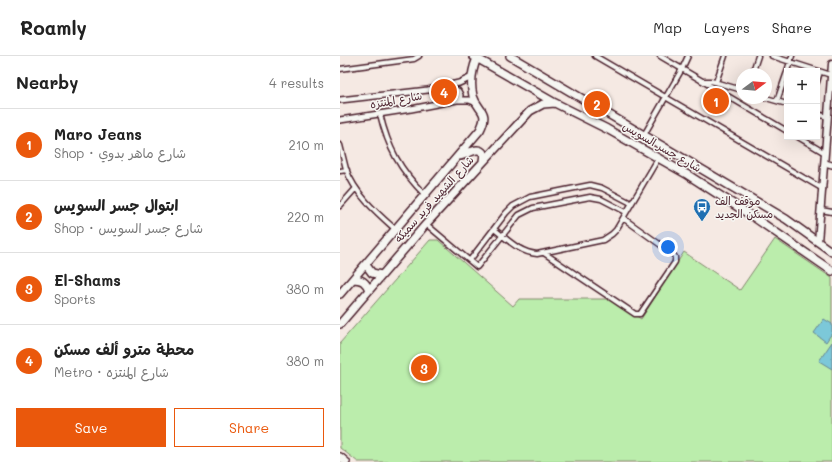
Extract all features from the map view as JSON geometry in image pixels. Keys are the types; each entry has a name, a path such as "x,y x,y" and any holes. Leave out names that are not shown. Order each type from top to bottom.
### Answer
{"main road":[{"name":"شارع جسر السويس","path":"510,56 786,219 832,252"},
{"name":"شارع جسر السويس","path":"475,57 555,103 659,157 748,214 832,271"},
{"name":"شارع الشهيد فريد سميكه","path":"340,294 475,138 483,123 484,113 474,96 472,77 475,57"},
{"path":"818,242 832,64"},
{"name":"شارع الشهيد فريد سميكه","path":"340,324 426,224 530,111 543,104 555,103"},
{"path":"459,156 467,155 478,150 482,151 484,154 484,161"},
{"path":"366,265 372,273 381,275"},
{"path":"353,279 364,281 369,290"},
{"path":"340,457 346,462"}],"street":[{"path":"340,69 414,59 419,56"},
{"path":"595,56 823,190"},
{"path":"660,56 784,129"},
{"path":"644,135 666,98 688,56"},
{"path":"716,82 725,56"},
{"path":"754,68 758,56"},
{"path":"772,56 808,68"},
{"path":"788,68 792,56"},
{"path":"820,72 831,75"},
{"name":"شارع المنتزه","path":"340,100 422,91 459,83 472,77"},
{"path":"702,81 707,80 736,88"},
{"path":"777,101 784,80"},
{"path":"436,88 458,91 460,95 459,100"},
{"name":"شارع المنتزه","path":"340,120 459,100 469,100 478,105"},
{"path":"772,100 784,103"},
{"path":"380,114 386,138 400,165 425,195"},
{"path":"820,115 828,117"},
{"path":"803,140 825,153"},
{"path":"340,145 346,170 356,188 373,209 395,229"},
{"path":"494,229 522,251 529,254 544,253 604,240 612,234 623,218 659,157"},
{"path":"825,163 832,165"},
{"path":"340,171 346,170"},
{"path":"470,260 506,213 521,201 530,197 584,186 596,186 631,203"},
{"path":"340,206 356,188"},
{"path":"426,224 477,267 519,214 526,211 596,197 626,212"},
{"path":"821,210 832,212"},
{"path":"544,253 635,314 640,314 675,262 675,257 672,253 623,218"}],"green space":[{"path":"775,239 832,278 832,462 358,462 340,448 340,343 430,240 438,240 513,306 519,299 610,299 641,319 684,252 740,290"}],"water":[{"path":"824,319 832,324 832,333 826,342 814,333"},
{"path":"832,342 832,369 819,361"}],"place":[{"name":"محطة مترو ألف مسكن","path":"444,92"},
{"name":"Maro Jeans","path":"716,101"},
{"name":"ابتوال جسر السويس","path":"597,104"},
{"name":"موقف الف مسكن الجديد","path":"702,222"},
{"name":"El-Shams","path":"424,368"}]}
